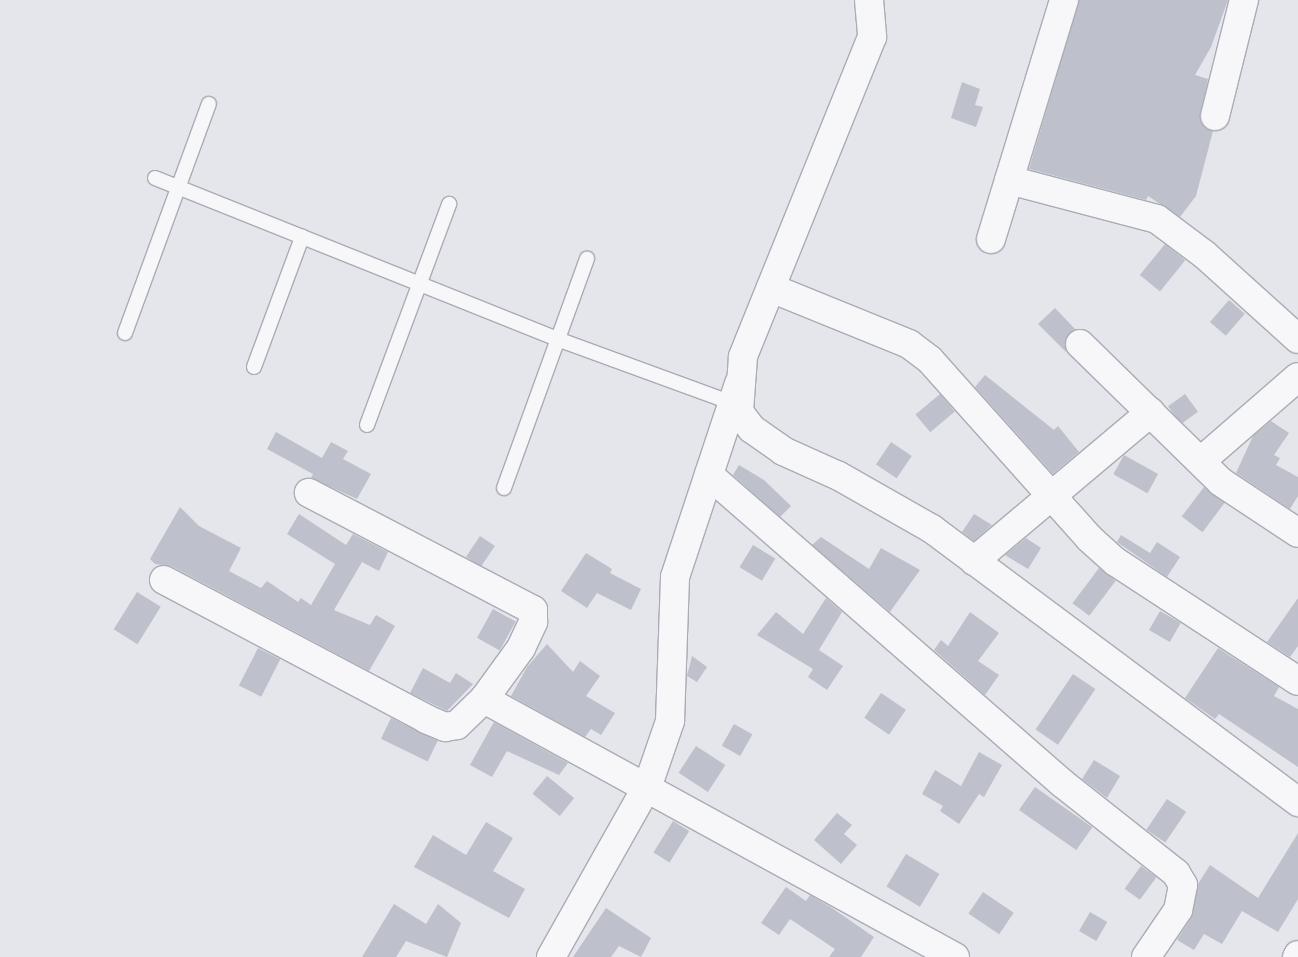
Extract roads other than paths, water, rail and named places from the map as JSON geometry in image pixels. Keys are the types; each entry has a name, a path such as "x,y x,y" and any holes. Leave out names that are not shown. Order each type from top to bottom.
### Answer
{"street":[{"path":"869,0 872,37 743,357 739,412 752,429 783,451 839,476 908,515 974,561 1298,802"},
{"path":"991,239 1064,0"},
{"path":"1214,116 1244,0"},
{"path":"1009,180 1157,219 1206,255 1298,339"},
{"path":"771,288 909,344 930,360 1052,497 1116,562 1298,681"},
{"path":"1080,344 1202,461 1221,482 1298,532"},
{"path":"552,957 648,785 670,722 675,577 743,373"},
{"path":"1202,461 1298,377"},
{"path":"974,561 1151,412"},
{"path":"709,475 1062,783 1176,873 1183,885 1178,910 1146,957"},
{"path":"164,580 445,728 457,725 484,698 521,648 533,622 533,610 309,493"},
{"path":"484,698 648,785 955,957"}],"lane":[{"path":"125,333 209,104"},
{"path":"155,178 560,340 732,403"},
{"path":"367,425 449,204"},
{"path":"254,367 302,237"},
{"path":"504,488 560,340 588,259"}]}
